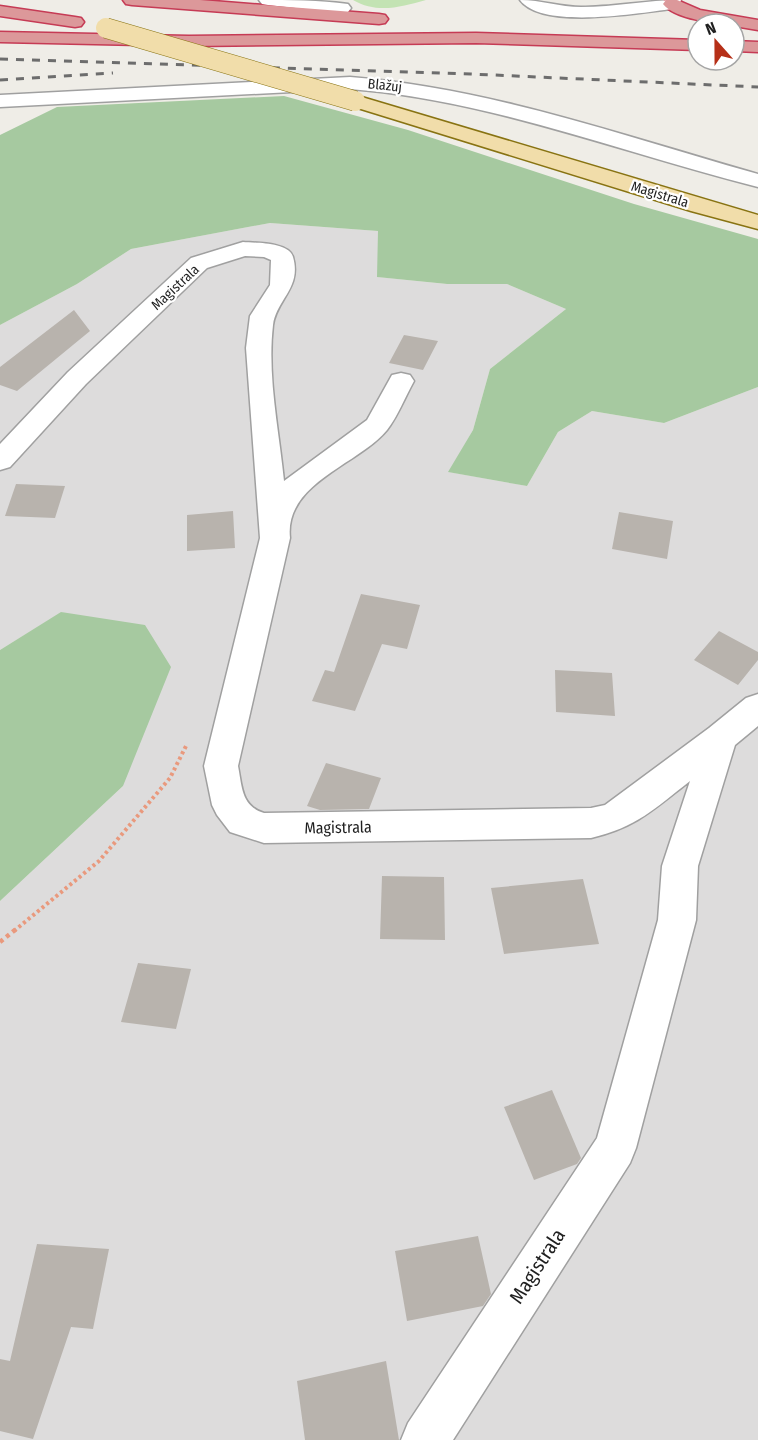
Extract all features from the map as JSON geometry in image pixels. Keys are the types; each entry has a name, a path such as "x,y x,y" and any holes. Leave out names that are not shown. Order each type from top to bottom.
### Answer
{"highway":[{"path":"27,0 106,28"},
{"path":"132,0 538,29 686,33"},
{"path":"672,2 696,14 758,25"},
{"path":"340,4 401,19"},
{"path":"0,10 106,28"},
{"path":"0,37 178,41 476,38 686,45"}],"main road":[{"name":"Magistrala","path":"106,28 758,222"}],"street":[{"path":"268,0 340,4"},
{"path":"529,0 543,7 575,11 672,2"},
{"name":"Blažuj","path":"0,101 350,82 389,85 441,93 498,106 758,181"},
{"name":"Magistrala","path":"0,461 77,378 199,263 243,249 268,250 282,257 283,271 282,285 262,316 258,348 275,538 221,766 229,805 242,820 264,828 591,823 613,818 630,808 758,708"},
{"name":"Magistrala","path":"275,520 292,489 362,439 377,425 401,381"},
{"name":"Magistrala","path":"425,1440 615,1148 675,929 680,866 721,738"}],"path":[{"path":"0,942 99,861 170,778 191,735"}],"shaded area":[{"path":"270,223 378,231 378,277 446,284 507,284 566,309 490,369 473,430 449,472 527,486 558,432 592,411 664,423 758,387 758,1440 0,1440 0,901 123,786 62,612 0,650 0,325 77,284 131,249"}],"green space":[{"path":"353,0 426,0 398,7 380,8"},
{"path":"284,96 408,130 634,204 758,239 758,387 664,423 592,411 558,432 527,486 448,472 473,430 490,369 566,309 507,284 447,284 377,277 378,231 270,223 131,249 77,284 0,325 0,135 57,107"},
{"path":"61,612 145,625 171,667 123,786 0,901 0,650"}],"building":[{"path":"74,310 90,331 17,391 0,385 0,367"},
{"path":"404,335 438,341 423,370 389,363"},
{"path":"16,484 65,486 55,518 5,516"},
{"path":"233,511 235,548 187,551 187,515"},
{"path":"619,512 673,521 667,559 612,549"},
{"path":"361,594 420,605 407,649 382,644 355,711 312,701 325,670 334,672"},
{"path":"719,631 758,652 758,660 738,685 694,660"},
{"path":"555,670 612,673 615,716 556,712"},
{"path":"326,763 381,778 369,809 320,810 307,806"},
{"path":"382,876 444,877 445,940 380,939"},
{"path":"583,879 599,944 504,954 491,888"},
{"path":"138,963 191,969 176,1029 121,1022"},
{"path":"552,1090 581,1158 577,1164 534,1180 504,1107"},
{"path":"478,1236 491,1294 483,1306 407,1321 395,1251"},
{"path":"37,1244 109,1249 93,1329 71,1327 33,1439 0,1431 0,1359 10,1361"},
{"path":"386,1361 399,1440 305,1440 297,1381"}],"railway":[{"path":"0,59 471,74 758,87"},
{"path":"0,80 113,73"}]}
